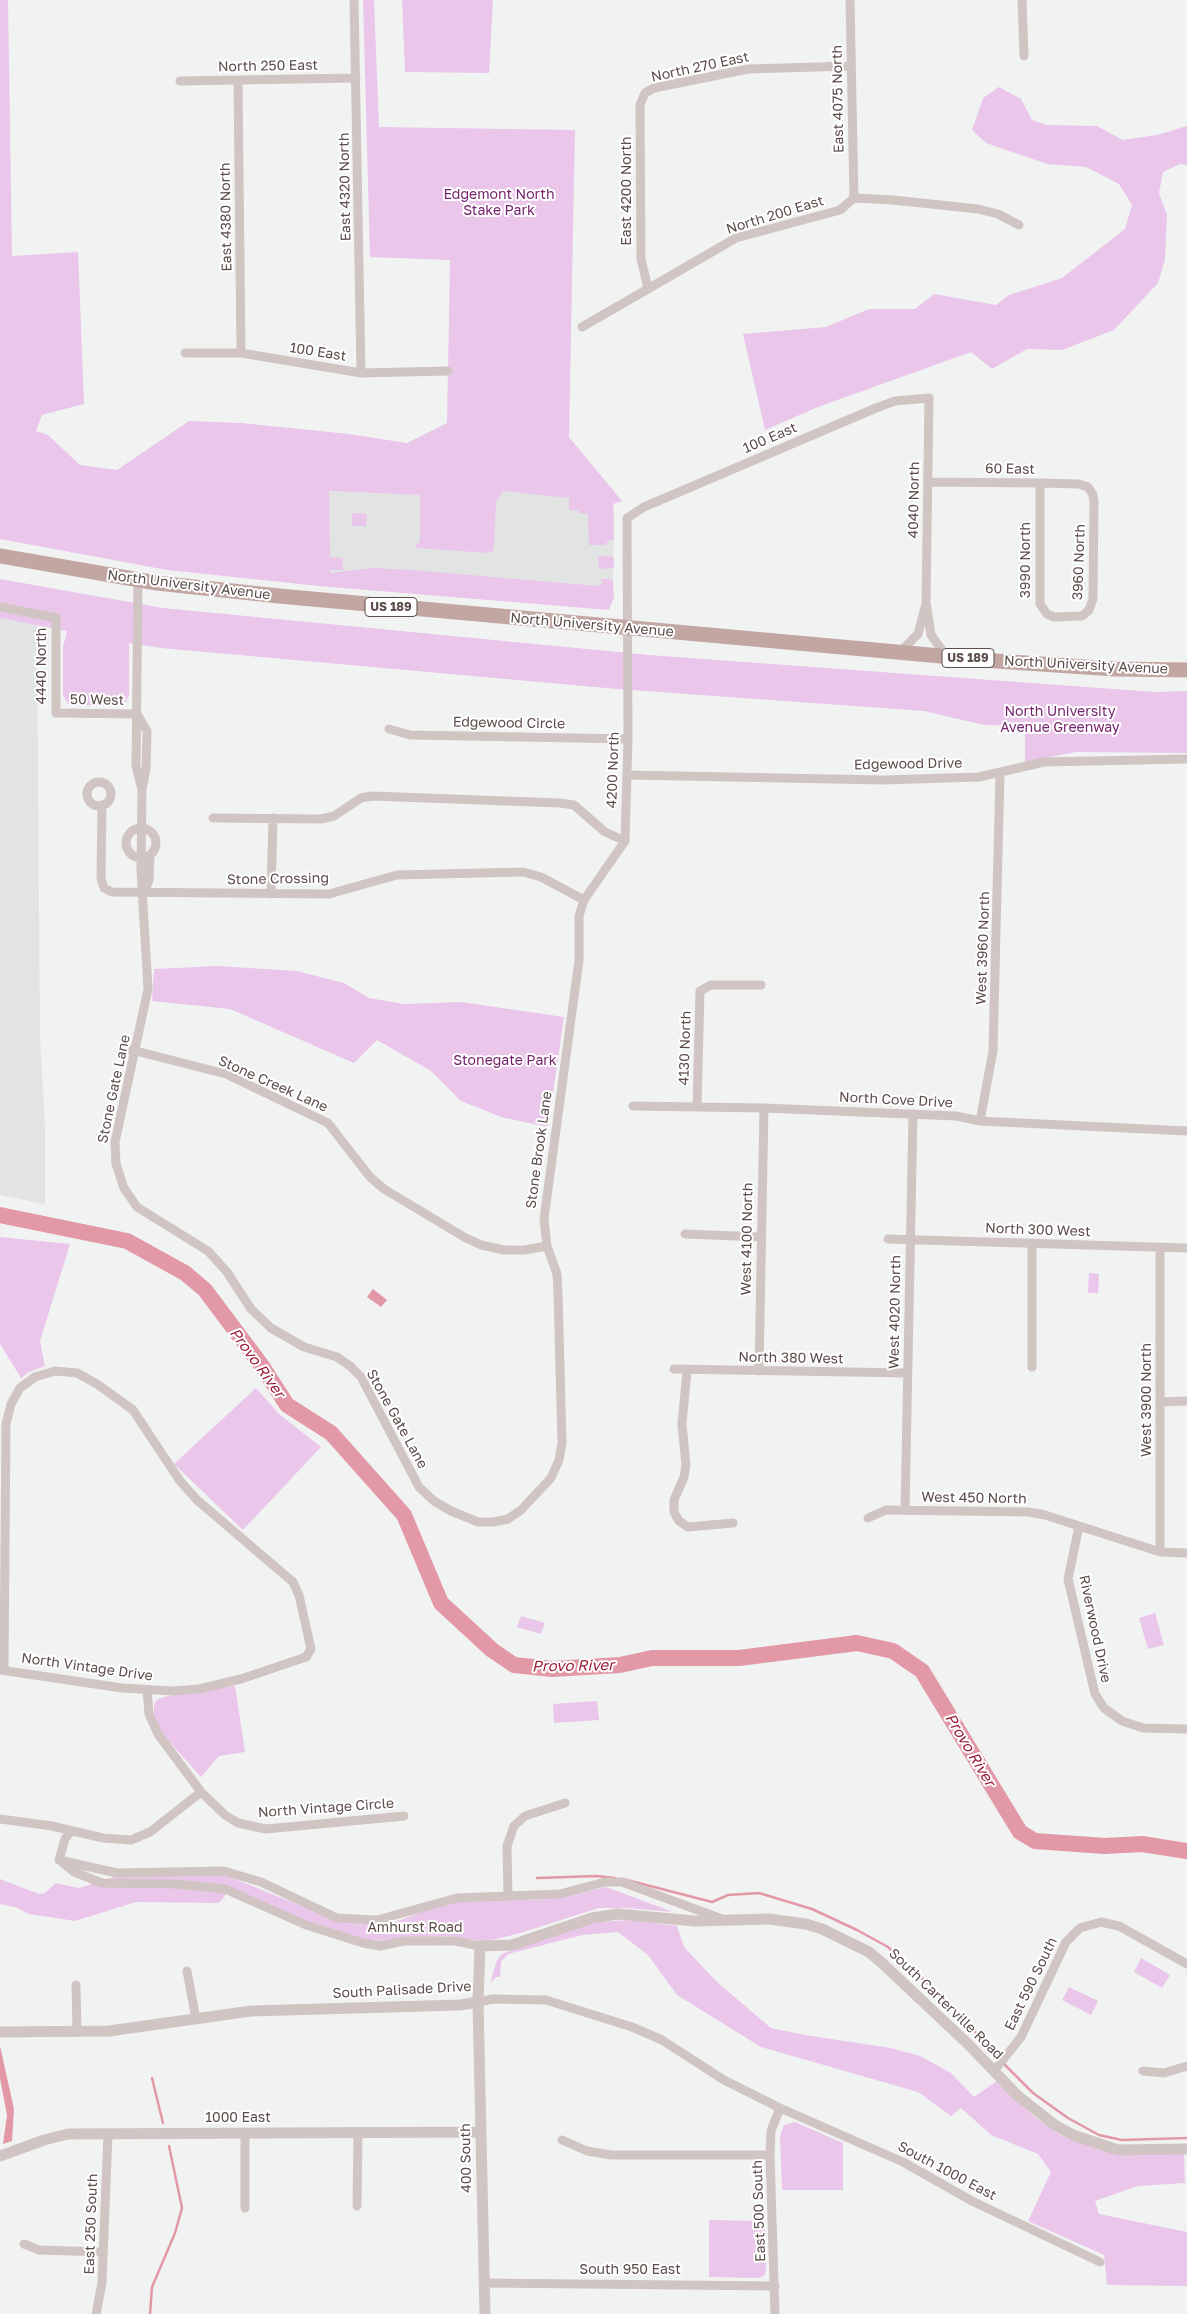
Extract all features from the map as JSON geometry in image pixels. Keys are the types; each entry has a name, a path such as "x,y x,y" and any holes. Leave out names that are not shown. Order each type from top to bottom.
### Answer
{"highway":[{"name":"North University Avenue","path":"0,556 138,580 270,596 947,657 1069,666 1187,670"}],"street":[{"name":"East 4320 North","path":"354,0 361,373"},
{"name":"East 4075 North","path":"850,0 854,198"},
{"path":"1022,0 1024,56"},
{"name":"North 270 East","path":"645,93 654,88 748,69 851,66"},
{"name":"North 250 East","path":"180,81 356,78"},
{"name":"East 4380 North","path":"238,81 241,353"},
{"name":"East 4200 North","path":"645,93 640,105 641,259 648,288"},
{"path":"854,198 978,209 998,214 1019,225"},
{"name":"North 200 East","path":"582,327 736,238 840,210 854,198"},
{"name":"100 East","path":"184,353 241,353 361,373 448,371"},
{"name":"100 East","path":"627,518 644,507 876,408 895,402 929,398"},
{"name":"4040 North","path":"929,398 926,602 931,635 947,657"},
{"name":"60 East","path":"929,482 1079,484 1090,489"},
{"name":"3990 North","path":"1040,483 1039,600 1047,614 1066,617"},
{"name":"3960 North","path":"1066,617 1086,614 1093,603 1094,503 1090,489"},
{"name":"4200 North","path":"625,841 628,739 627,518"},
{"name":"Stone Gate Lane","path":"138,580 136,766 142,789 141,829 145,856 144,894 148,989 115,1142 116,1164 124,1188 137,1207 208,1251 228,1272 251,1309 270,1328 304,1347 337,1357 361,1377 419,1486 434,1501 478,1522 508,1519 522,1510"},
{"name":"4040 North","path":"898,652 911,643 918,634 926,602"},
{"name":"4440 North","path":"0,607 56,618 56,713"},
{"name":"50 West","path":"56,713 137,714"},
{"name":"Edgewood Circle","path":"390,729 410,734 628,739"},
{"name":"Edgewood Drive","path":"627,775 884,780 979,777 1000,774 1044,762 1187,759"},
{"name":"West 3960 North","path":"980,1121 993,1051 1000,774"},
{"path":"213,818 320,819 334,816 361,798 372,796 574,805 605,832 625,841 584,900"},
{"name":"Stone Crossing","path":"102,805 101,878 104,888 112,892 144,894 329,894 405,874 523,872 541,877 584,900"},
{"path":"271,894 274,818"},
{"path":"141,829 134,829 127,835 127,850 134,856 145,856"},
{"name":"Stone Gate Lane","path":"141,829 149,829 155,835 155,850 145,856"},
{"name":"Stone Brook Lane","path":"522,1510 551,1478 559,1460 562,1443 557,1274 547,1246 544,1220 579,960 579,916 584,900"},
{"name":"4130 North","path":"697,1107 700,991 712,985 761,984"},
{"name":"Stone Creek Lane","path":"124,1048 226,1074 328,1123 370,1177 384,1189 464,1237 504,1250 524,1250 547,1246"},
{"name":"North Cove Drive","path":"633,1106 764,1108 913,1114 956,1116 980,1121 1187,1131"},
{"name":"West 4100 North","path":"759,1371 764,1108"},
{"name":"West 4020 North","path":"905,1510 913,1114"},
{"path":"685,1234 761,1237"},
{"name":"North 300 West","path":"888,1239 1187,1248"},
{"path":"1032,1244 1032,1367"},
{"name":"West 3900 North","path":"1160,1247 1160,1552"},
{"name":"North 380 West","path":"674,1369 687,1371 907,1373"},
{"name":"North Vintage Drive","path":"55,1371 78,1373 133,1410 180,1481 197,1500 293,1582 299,1596 311,1649 306,1657 241,1679 199,1689 147,1690 2,1670 6,1424 11,1404 20,1388 35,1377 55,1371"},
{"path":"687,1371 682,1424 686,1465 684,1477 674,1500 674,1512 679,1521 688,1526 733,1522"},
{"path":"1161,1402 1187,1401"},
{"name":"West 450 North","path":"868,1518 881,1510 1028,1512 1160,1552 1187,1553"},
{"name":"Riverwood Drive","path":"1079,1526 1068,1579 1095,1694 1104,1708 1122,1721 1143,1728 1187,1730"},
{"name":"North Vintage Circle","path":"147,1690 149,1714 153,1725 201,1792 225,1815 251,1828 266,1829 404,1816"},
{"path":"0,1819 103,1838 131,1840 150,1832 201,1792"},
{"path":"508,1896 507,1846 514,1826 525,1816 564,1803"},
{"path":"60,1860 65,1839 71,1831"},
{"name":"South Carterville Road","path":"60,1860 117,1873 224,1871 260,1882 337,1918 377,1920 457,1898 560,1894 605,1882 622,1882 724,1920 769,1920 806,1924 842,1937 869,1952 918,1994 1038,2113 1073,2135 1118,2150 1187,2149"},
{"name":"Amhurst Road","path":"60,1860 74,1872 102,1883 176,1884 225,1889 306,1925 363,1944 380,1946 404,1941 455,1941 480,1946 512,1945 592,1918 618,1914 695,1921 724,1920"},
{"name":"East 590 South","path":"994,2071 1021,2037 1066,1942 1080,1928 1101,1922 1119,1926 1187,1964"},
{"name":"400 South","path":"480,1946 478,2002 486,2314"},
{"path":"186,1971 196,2018"},
{"path":"76,1985 77,2032"},
{"name":"South Palisade Drive","path":"0,2032 109,2031 251,2011 460,2005 493,1999 546,2000 567,2005 632,2027 662,2040 724,2080 780,2108"},
{"path":"1143,2070 1164,2073 1187,2066"},
{"name":"East 500 South","path":"775,2314 770,2155 771,2131 780,2108"},
{"name":"South 1000 East","path":"780,2108 903,2162 972,2201 1100,2262"},
{"path":"357,2206 358,2132"},
{"name":"1000 East","path":"0,2156 61,2135 481,2132"},
{"path":"244,2133 245,2208"},
{"name":"East 250 South","path":"96,2314 102,2283 108,2134"},
{"path":"562,2140 587,2151 611,2155 770,2155"},
{"path":"24,2244 39,2250 103,2252"},
{"name":"South 950 East","path":"484,2283 775,2286"}],"shaded area":[{"path":"448,477 614,504 613,590 330,573 235,487 420,495"},
{"path":"0,615 37,623 40,1036 45,1126 45,1204 0,1195"},
{"path":"373,1289 387,1300 381,1307 367,1297"},
{"path":"0,2046 14,2109 12,2141 3,2144 7,2115 0,2078"}],"green space":[{"name":"Edgemont North Stake Park","path":"0,0 8,0 12,256 78,252 84,404 42,415 36,431 48,435 80,465 117,470 189,421 241,423 349,434 407,443 447,423 450,260 370,257 363,0 374,0 379,127 575,130 569,437 622,501 613,504 614,540 609,540 605,545 589,545 588,514 579,513 578,510 569,510 569,498 503,491 496,502 494,550 489,553 416,548 415,546 420,541 420,495 329,491 330,557 343,558 343,570 330,570 330,573 373,568 598,586 602,584 601,579 609,579 613,581 614,597 609,610 319,586 167,570 0,539"},
{"path":"402,0 493,0 489,73 405,72"},
{"path":"999,87 1021,99 1032,120 1047,125 1097,126 1123,140 1157,135 1187,126 1187,165 1180,164 1163,172 1159,193 1167,215 1165,259 1158,283 1114,330 1062,350 1027,349 992,369 971,352 818,407 765,430 743,334 826,327 869,309 915,309 934,294 996,305 1009,295 1062,278 1125,229 1132,205 1119,184 1086,167 1047,164 986,143 972,130 983,98"},
{"path":"352,513 367,514 366,526 352,526"},
{"path":"598,556 614,558 614,568 599,569"},
{"name":"North University Avenue Greenway","path":"0,579 163,608 649,655 1155,692 1187,691 1187,753 1076,752 1025,762 1025,726 984,725 924,711 617,689 161,648 129,643 129,695 126,702 118,706 74,705 68,704 63,695 63,647 67,631 0,618"},
{"name":"Stonegate Park","path":"217,966 297,971 344,983 369,998 404,1004 461,1002 564,1017 548,1127 501,1117 461,1101 431,1071 377,1040 354,1063 230,1009 152,1001 154,969"},
{"path":"0,1237 70,1244 40,1341 45,1366 29,1372 21,1378 0,1344"},
{"path":"1089,1273 1099,1274 1098,1293 1088,1293"},
{"path":"256,1388 279,1414 321,1447 243,1530 174,1464"},
{"path":"1155,1613 1164,1645 1148,1649 1139,1618"},
{"path":"521,1616 545,1623 541,1634 517,1627"},
{"path":"235,1686 245,1752 219,1756 201,1777 159,1730 154,1717 154,1704 158,1699 168,1696"},
{"path":"597,1701 599,1720 554,1723 553,1704"},
{"path":"123,1874 225,1875 341,1922 387,1925 448,1902 483,1898 524,1900 561,1898 606,1887 673,1912 627,1908 599,1908 492,1940 481,1941 447,1936 387,1941 366,1940 322,1928 231,1888 219,1903 136,1902 75,1921 29,1914 15,1907 0,1904 0,1879 39,1894 45,1893 56,1883 79,1888"},
{"path":"630,1920 677,1926 684,1947 717,1982 771,2028 891,2048 920,2056 951,2073 974,2097 997,2081 1033,2116 1062,2136 1103,2151 1184,2152 1185,2183 1138,2186 1095,2201 1099,2214 1187,2232 1187,2286 1107,2285 1104,2255 1028,2221 1051,2172 1038,2154 991,2135 961,2108 951,2116 918,2092 761,2047 677,1995 648,1955 618,1932 582,1935 508,1954 501,1962 500,1977 496,1977 490,1983 497,1960 502,1954 595,1922"},
{"path":"1141,1958 1170,1975 1162,1988 1134,1972"},
{"path":"1069,1987 1098,2001 1091,2015 1062,2000"},
{"path":"795,2122 843,2143 843,2190 782,2190 780,2136 784,2125"},
{"path":"709,2220 765,2221 766,2271 764,2276 758,2278 709,2277"}],"waterway":[{"name":"Provo River","path":"0,1215 127,1241 185,1273 205,1290 262,1366 287,1405 331,1433 404,1515 441,1603 492,1650 514,1665 552,1669 620,1665 652,1658 739,1658 857,1643 893,1651 922,1671 1020,1832 1035,1841 1105,1846 1142,1844 1187,1851"},
{"path":"537,1878 597,1876 615,1878"},
{"path":"623,1879 712,1902 728,1895 759,1893 812,1909 857,1930 888,1947 955,2009 999,2059"},
{"path":"1003,2063 1033,2093 1068,2118 1099,2135 1122,2140 1187,2138"},
{"path":"152,2078 163,2123"},
{"path":"150,2314 152,2287 175,2233 182,2208 169,2146"}]}
